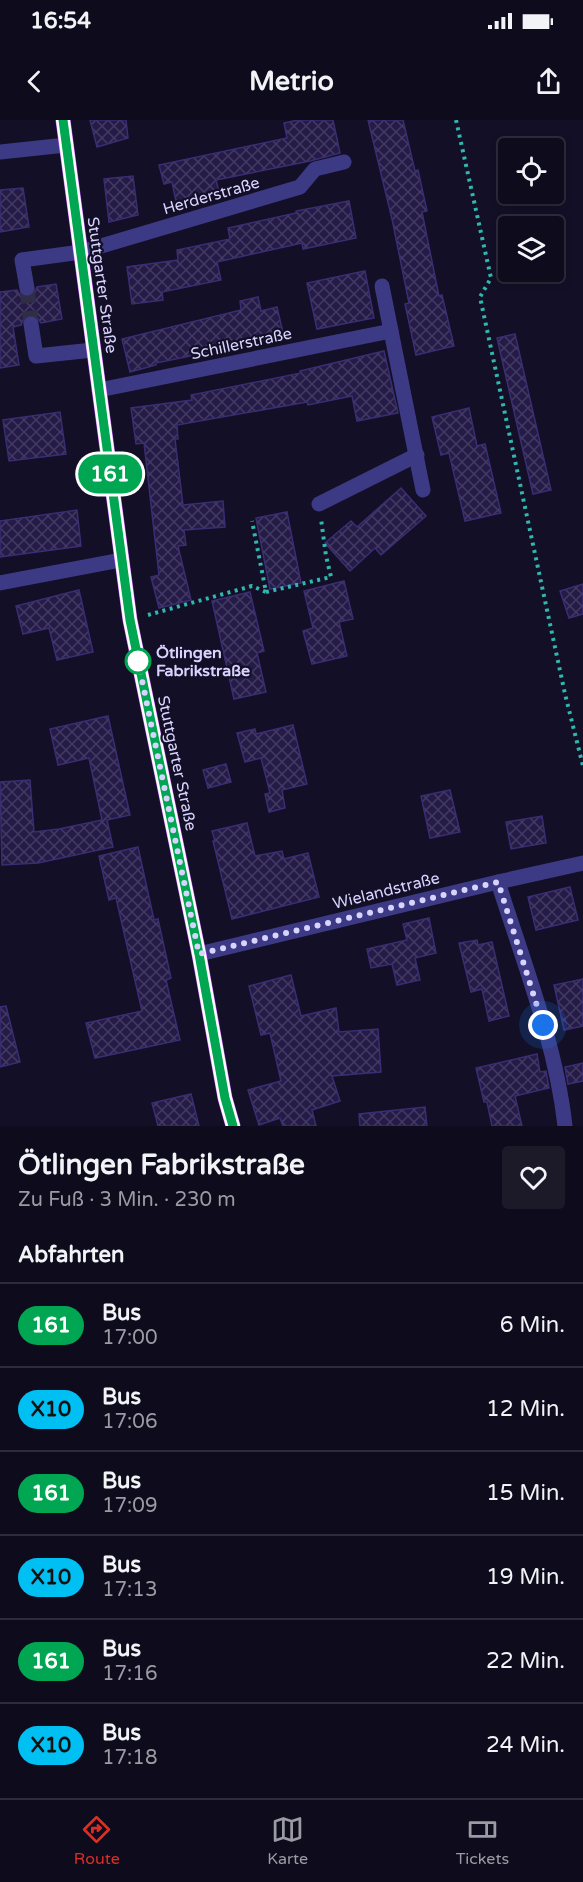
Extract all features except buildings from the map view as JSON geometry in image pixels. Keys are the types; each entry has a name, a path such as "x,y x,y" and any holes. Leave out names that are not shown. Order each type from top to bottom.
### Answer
{"main road":[{"name":"Stuttgarter Straße","path":"63,120 130,620 199,954 225,1098 233,1126"}],"street":[{"path":"0,152 66,145"},
{"name":"Herderstraße","path":"27,288 22,260 81,252 300,187 315,169 344,162"},
{"path":"382,286 423,490"},
{"path":"31,324 36,356 93,350"},
{"name":"Schillerstraße","path":"99,390 391,331"},
{"path":"319,504 417,455"},
{"path":"0,583 121,560"},
{"name":"Wielandstraße","path":"199,954 583,863"},
{"path":"498,882 562,1094 565,1126"}],"path":[{"path":"456,120 491,278 480,297 565,694 583,766"},
{"path":"130,620 252,586 266,592 331,577 319,504"},
{"path":"252,521 266,592"}],"tunnel":[{"path":"27,288 31,324"}],"bus line":[{"name":"161","path":"63,120 130,620 199,954 225,1098 233,1126"}],"place":[{"name":"Ötlingen Fabrikstraße","path":"138,661"}],"route":[{"path":"138,661 199,954 498,882 543,1025"}]}
